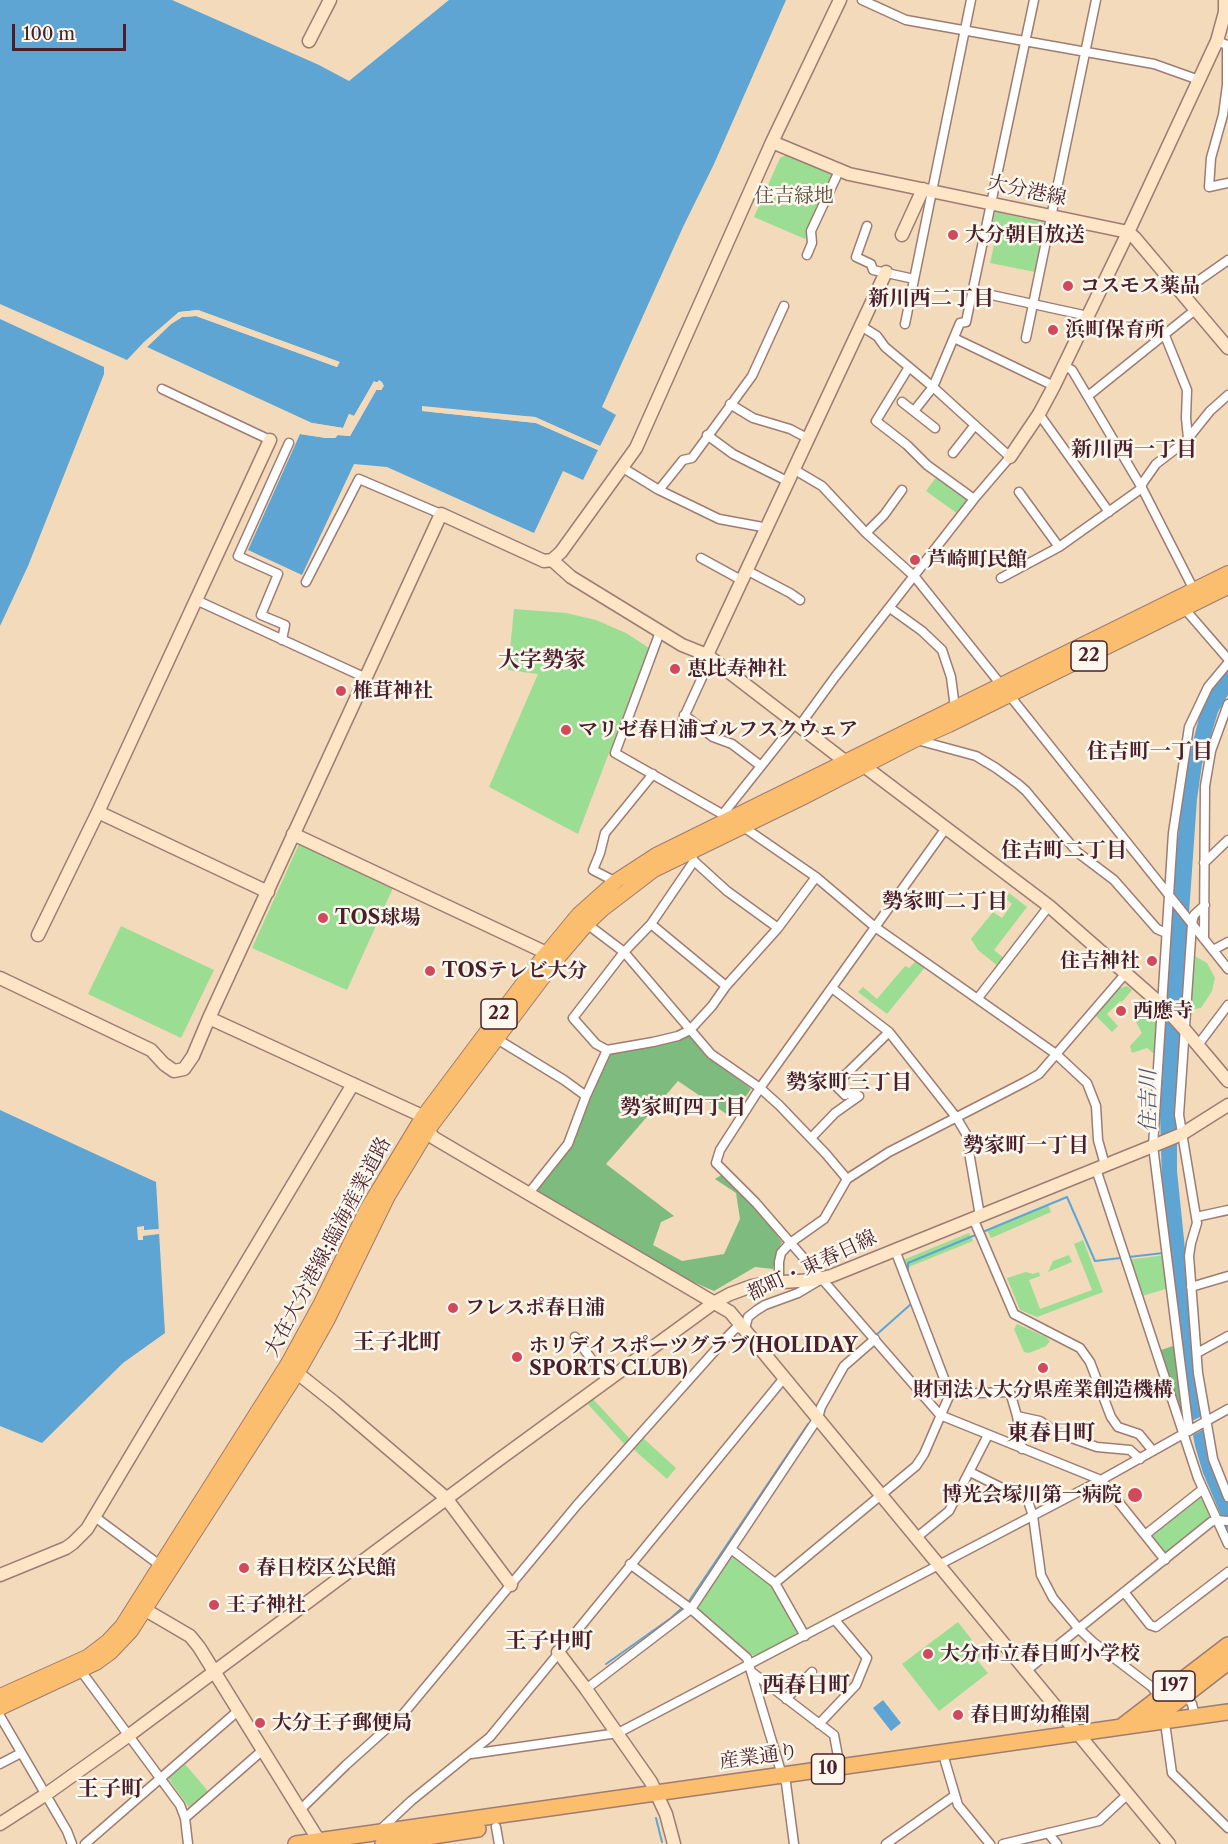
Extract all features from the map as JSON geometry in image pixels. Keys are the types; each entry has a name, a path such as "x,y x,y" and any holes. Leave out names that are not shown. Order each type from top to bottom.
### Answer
{"highway":[{"name":"197","path":"1128,1731 1159,1697 1228,1645"},
{"name":"197","path":"1128,1731 1149,1723 1228,1662"},
{"path":"1149,1723 1228,1712"},
{"name":"産業通り","path":"784,1779 840,1767 1128,1731 1166,1730 1228,1721"},
{"name":"産業通り","path":"381,1838 784,1779 945,1761 1081,1737"},
{"name":"産業通り","path":"296,1844 496,1827 659,1798"}],"main road":[{"name":"大在大分港線;臨海産業道路","path":"425,1124 497,1039 578,915 621,886 654,870 692,856 742,826 949,725 1006,690 1197,596 1228,573"},
{"name":"大在大分港線;臨海産業道路","path":"1197,596 1228,587"},
{"name":"大在大分港線;臨海産業道路","path":"0,1708 81,1671 111,1652 131,1631 161,1566 328,1319 425,1124 552,956 587,924 642,862 726,816 846,762 955,708 1006,690"},
{"name":"大在大分港線;臨海産業道路","path":"0,1696 87,1657 114,1636 141,1607 293,1369"}],"street":[{"path":"309,41 330,0"},
{"path":"306,582 359,479 544,561 552,560 561,552 636,448 772,142 840,0"},
{"path":"862,0 906,20 1154,64 1199,80"},
{"path":"905,324 927,190 971,0"},
{"path":"914,411 933,387 960,323 966,322 1034,0"},
{"path":"1026,338 1096,0"},
{"path":"660,632 615,753 726,816 762,766 1010,457 1039,414 1088,316 1199,80 1216,41 1225,0"},
{"path":"1216,41 1227,45 1227,85 1223,115 1211,158 1209,187 1228,183"},
{"name":"大分港線","path":"772,142 839,171 1128,232"},
{"path":"807,255 812,243 811,231 839,171"},
{"path":"902,235 927,190"},
{"path":"867,226 856,257 871,264 873,270 914,279"},
{"path":"1128,232 1135,237 1228,348"},
{"path":"1181,293 1228,260"},
{"path":"678,730 709,656 886,273"},
{"path":"973,291 1088,316"},
{"path":"659,490 683,460 692,458 752,376 784,306"},
{"path":"1088,396 1195,310"},
{"path":"861,326 877,336 885,347 1010,457"},
{"path":"1164,333 1187,390 1188,438"},
{"path":"954,338 1054,386"},
{"path":"1064,366 1072,370 1142,488 1197,596"},
{"path":"909,368 876,421 907,445 922,461 974,499"},
{"path":"38,935 98,812 270,440 162,389"},
{"path":"1001,578 1059,546 1142,488 1142,484 1156,464 1188,438 1210,411 1228,395"},
{"path":"902,402 934,428"},
{"path":"730,404 753,418 790,429 809,440"},
{"path":"1039,414 1109,512"},
{"path":"952,453 975,425"},
{"path":"708,435 733,454 789,483"},
{"path":"282,640 285,625 261,615 278,574 238,556 289,443"},
{"path":"916,469 922,461"},
{"path":"623,468 659,490 719,519 768,528"},
{"path":"795,470 822,486 866,533 915,577 1228,969"},
{"path":"866,533 884,515 902,490"},
{"path":"1019,492 1059,546"},
{"path":"0,978 151,1050 174,1071 184,1069 193,1056 441,514"},
{"path":"701,558 790,593 800,600"},
{"path":"552,560 570,578 682,645 709,656 846,762 864,766 1049,906 1162,1006 1185,1029 1228,1081"},
{"path":"196,600 366,678"},
{"path":"1181,604 1228,658"},
{"path":"890,608 922,630 942,650 951,677 955,708"},
{"path":"1195,1428 1182,1388 1153,1146 1173,833 1190,727 1208,687 1228,663"},
{"path":"1204,939 1205,786 1211,751 1228,704"},
{"path":"684,715 713,737 732,744 762,766"},
{"path":"915,740 976,756 1018,784 1077,852 1114,880 1157,929 1166,933"},
{"path":"621,886 592,870 600,853 605,833 653,774"},
{"path":"98,812 268,892"},
{"path":"742,826 816,877 875,927 1056,1054 1087,1083 1096,1106 1101,1167 1125,1257 1195,1428 1213,1459 1228,1497"},
{"path":"946,828 760,1088 720,1150 716,1163 743,1188 940,1415 1101,1480 1165,1560"},
{"path":"293,834 552,956"},
{"path":"1204,863 1228,840"},
{"path":"778,928 727,891 692,856 651,924 624,952 573,1018 596,1044 607,1050 678,1036 690,1030 778,928 816,877"},
{"path":"978,998 1049,906"},
{"path":"1205,906 1194,915 1191,923 1179,1115 1197,1223 1189,1250 1197,1353 1195,1428 1203,1489 1222,1520 1228,1544"},
{"path":"587,924 624,952 711,1054 760,1088 811,1138 847,1179"},
{"path":"651,924 726,986"},
{"path":"1213,950 1228,942"},
{"path":"779,1282 781,1253 790,1243 824,1219 847,1179 889,1152 1039,1074 1126,973"},
{"path":"832,988 888,1032 956,1117 968,1137 977,1217 1014,1314 1080,1348 1090,1362 1111,1417 1118,1427 1139,1434 1153,1451"},
{"path":"1198,1045 1228,1005"},
{"path":"209,1018 418,1114 434,1138 729,1312 1169,1844"},
{"path":"811,1138 835,1113 859,1096 854,1092 845,1095 835,1085 888,1032"},
{"path":"497,1039 586,1096"},
{"path":"529,1193 568,1144 607,1050"},
{"path":"0,1575 67,1547 95,1518 353,1084"},
{"path":"1182,1134 1228,1105"},
{"name":"都町・東春日線","path":"301,1809 404,1713 562,1522 728,1336 736,1328 745,1329 748,1317 757,1310 798,1293 822,1278 1182,1134"},
{"path":"1196,1217 1228,1210"},
{"path":"775,1583 916,1466 924,1454 950,1394 895,1250"},
{"path":"1191,1287 1228,1276"},
{"path":"0,1824 45,1795 216,1672 446,1498 715,1302 746,1287 822,1278"},
{"path":"1197,1353 1228,1336"},
{"path":"575,1338 607,1380"},
{"path":"586,1689 691,1609 818,1418 821,1407 844,1366 875,1339"},
{"path":"293,1369 446,1498 511,1585"},
{"path":"381,1838 411,1801 490,1737 784,1378"},
{"path":"950,1394 1010,1392 1017,1416 1022,1449"},
{"path":"471,1754 618,1733 751,1669 805,1636 1101,1480 1228,1409"},
{"path":"1017,1416 1040,1421 1060,1434 1097,1447 1130,1450 1140,1459"},
{"path":"916,1538 949,1511 988,1435"},
{"path":"970,1472 1028,1501 1033,1516 1041,1575 1053,1599 1093,1642 1152,1687 1159,1697"},
{"path":"1144,1535 1203,1489"},
{"path":"95,1518 161,1566"},
{"path":"1026,1671 1211,1522 1222,1520"},
{"path":"731,1549 775,1583 805,1636"},
{"path":"630,1564 691,1609 747,1658 784,1779 795,1844"},
{"path":"1124,1592 1150,1625 1156,1627 1228,1572"},
{"path":"141,1607 190,1636 216,1672 320,1843"},
{"path":"819,1724 856,1685 867,1658 835,1620"},
{"path":"558,1652 651,1782 670,1825 674,1844"},
{"path":"751,1669 834,1735 840,1767"},
{"path":"81,1671 180,1805 185,1818 188,1844"},
{"path":"786,1698 812,1672"},
{"path":"1186,1695 1192,1704 1195,1716"},
{"path":"85,1844 239,1710"},
{"path":"0,1716 67,1831 72,1844"},
{"path":"1166,1730 1172,1773 1228,1828"},
{"path":"185,1818 264,1749"},
{"path":"0,1764 21,1753"},
{"path":"945,1761 958,1805 990,1844"},
{"path":"1003,1844 1099,1821 1128,1794"},
{"path":"886,1844 954,1796"},
{"path":"496,1827 499,1844"},
{"path":"1048,1833 1057,1844"}],"green space":[{"name":"住吉緑地","path":"788,154 833,175 805,239 754,217 780,158"},
{"path":"995,212 1043,222 1045,225 1035,272 990,263 998,227 992,225"},
{"path":"937,476 968,499 958,514 926,491"},
{"name":"マリゼ春日浦ゴルフスクウェア","path":"514,609 566,613 596,620 626,633 649,648 578,834 489,787 538,674 508,670"},
{"name":"TOS球場","path":"299,844 393,888 347,990 252,948"},
{"path":"1009,893 1027,907 994,950 1005,959 999,967 978,950 971,939 993,912 1002,918 1012,904 1006,899"},
{"path":"121,926 214,970 181,1038 88,994"},
{"path":"1191,954 1207,963 1215,978 1212,991 1201,1008 1188,1010"},
{"path":"916,961 926,966 887,1014 858,992 863,987 877,999 905,966 909,968"},
{"path":"1127,986 1132,990 1107,1014 1118,1026 1112,1032 1094,1014 1111,991"},
{"path":"1140,998 1159,1017 1157,1049 1153,1053 1147,1048 1132,1053 1130,1046 1142,1033 1136,1022 1140,1012 1137,1002"},
{"path":"688,1033 710,1057 751,1089 731,1117 678,1081 606,1164 674,1216 661,1222 653,1245 682,1261 724,1254 740,1219 736,1193 715,1179 723,1174 756,1207 782,1242 777,1251 773,1269 755,1267 714,1291 684,1278 534,1190 570,1146 608,1052"},
{"path":"1048,1205 1051,1212 991,1238 987,1230"},
{"path":"969,1233 973,1241 906,1268 903,1260"},
{"path":"1083,1240 1103,1292 1037,1317 1020,1310 1007,1278 1026,1272 1033,1274 1039,1272 1040,1276 1029,1280 1040,1309 1092,1290 1074,1244"},
{"path":"1069,1255 1072,1262 1048,1272 1053,1261"},
{"path":"1164,1255 1169,1288 1142,1296 1128,1260"},
{"path":"1017,1324 1050,1341 1046,1346 1029,1353 1024,1352 1014,1329"},
{"path":"1176,1345 1186,1422 1184,1424 1161,1350"},
{"path":"592,1398 631,1440 625,1445 586,1402"},
{"path":"642,1437 676,1468 667,1479 632,1448"},
{"path":"1201,1494 1209,1520 1165,1555 1149,1537"},
{"path":"732,1555 772,1585 798,1635 757,1657 750,1654 697,1608"},
{"path":"958,1622 983,1654 977,1660 988,1673 939,1711 902,1664"},
{"path":"185,1764 207,1790 207,1795 192,1807 188,1806 168,1778"}],"water":[{"path":"0,0 172,0 319,65 349,81 449,0 786,0 714,164 602,407 616,415 600,446 535,417 422,411 536,423 598,450 583,480 563,471 534,533 387,467 354,464 302,575 248,550 300,434 326,438 335,438 337,435 350,436 377,389 382,390 382,382 374,382 354,416 349,414 343,428 312,423 147,347 171,324 182,317 196,316 337,367 339,362 198,310 179,312 127,360 0,304"},
{"path":"0,319 104,367 104,374 28,566 0,626"},
{"name":"住吉川","path":"1228,670 1228,695 1218,712 1202,764 1197,799 1177,1084 1177,1171 1202,1416 1190,1422 1162,1180 1160,1115 1175,865 1185,773 1200,714 1212,690"},
{"path":"0,1110 156,1182 165,1333 123,1363 42,1443 0,1426"},
{"path":"1204,1429 1214,1470 1228,1502 1228,1532 1203,1473 1195,1446 1193,1435"},
{"path":"883,1700 901,1723 891,1731 873,1708"}],"pier":[{"path":"198,310 340,362 337,367 196,316 182,317 171,324 147,347 143,343 179,312"},
{"path":"379,380 384,386 381,390 376,390 350,436 338,435 335,438 326,438 300,434 303,432 327,435 334,435 337,432 348,433 356,418 351,418 344,431 309,425 312,423 343,428 349,414 354,416 374,381 377,383"},
{"path":"422,406 535,417 600,446 598,450 536,423 422,411"},
{"path":"144,1226 144,1230 159,1229 159,1234 143,1236 143,1240 138,1240 137,1227"}],"waterway":[{"path":"908,1274 908,1263 1067,1197 1095,1261 1163,1253"},
{"path":"875,1336 911,1304 911,1300"},
{"path":"687,1604 808,1424"},
{"path":"606,1664 683,1607"},
{"path":"656,1818 662,1842"}],"place":[{"name":"大分朝日放送","path":"953,235"},
{"name":"コスモス薬品","path":"1068,286"},
{"name":"浜町保育所","path":"1053,330"},
{"name":"芦崎町民館","path":"915,560"},
{"name":"恵比寿神社","path":"675,669"},
{"name":"椎茸神社","path":"341,691"},
{"name":"マリゼ春日浦ゴルフスクウェア","path":"566,730"},
{"name":"TOS球場","path":"323,918"},
{"name":"住吉神社","path":"1152,961"},
{"name":"TOSテレビ大分","path":"430,971"},
{"name":"西應寺","path":"1121,1011"},
{"name":"フレスポ春日浦","path":"453,1308"},
{"name":"ホリデイスポーツグラブ(HOLIDAY SPORTS CLUB)","path":"517,1357"},
{"name":"財団法人大分県産業創造機構","path":"1043,1368"},
{"name":"博光会塚川第一病院","path":"1135,1495"},
{"name":"春日校区公民館","path":"244,1568"},
{"name":"王子神社","path":"214,1605"},
{"name":"大分市立春日町小学校","path":"928,1654"},
{"name":"春日町幼稚園","path":"958,1715"},
{"name":"大分王子郵便局","path":"260,1723"}],"district":[{"name":"新川西二丁目","path":"931,299"},
{"name":"新川西一丁目","path":"1134,450"},
{"name":"大字勢家","path":"542,661"},
{"name":"住吉町一丁目","path":"1150,752"},
{"name":"住吉町二丁目","path":"1064,851"},
{"name":"勢家町二丁目","path":"945,902"},
{"name":"勢家町三丁目","path":"849,1083"},
{"name":"勢家町四丁目","path":"683,1108"},
{"name":"勢家町一丁目","path":"1026,1146"},
{"name":"王子北町","path":"397,1343"},
{"name":"東春日町","path":"1051,1434"},
{"name":"王子中町","path":"549,1642"},
{"name":"西春日町","path":"806,1686"},
{"name":"王子町","path":"110,1790"}]}
